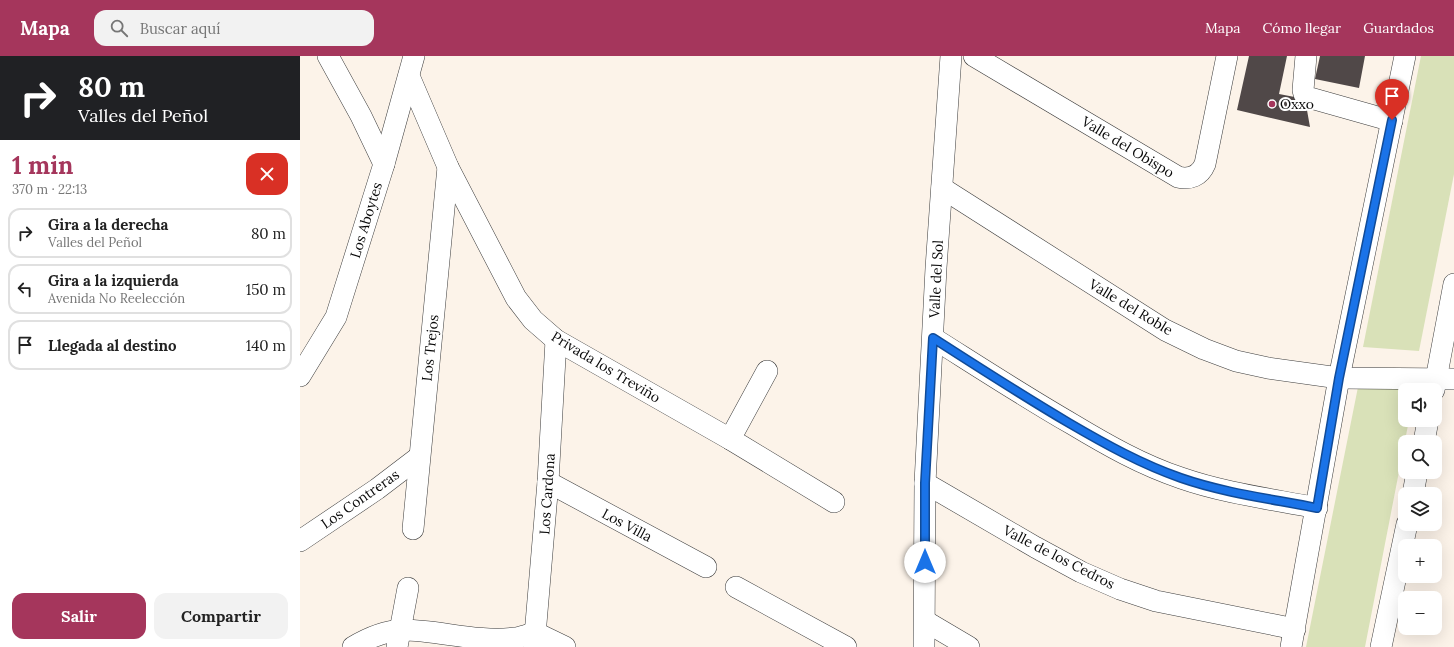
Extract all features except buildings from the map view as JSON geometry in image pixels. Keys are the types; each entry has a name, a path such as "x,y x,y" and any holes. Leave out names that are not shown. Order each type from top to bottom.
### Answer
{"street":[{"path":"328,56 361,116 384,164"},
{"name":"Los Aboytes","path":"300,376 336,317 384,164 414,56"},
{"name":"Valle del Sol","path":"924,647 925,483 950,56"},
{"name":"Valle del Obispo","path":"974,56 1183,179 1196,176 1200,173 1205,164 1227,56"},
{"path":"1306,56 1302,90 1307,97 1392,120"},
{"path":"1293,638 1339,378 1405,56"},
{"name":"Privada los Treviño","path":"409,76 448,167 516,298 533,320 556,340 730,439 834,502"},
{"name":"Los Trejos","path":"413,530 448,167"},
{"name":"Valle del Roble","path":"942,188 1166,330 1204,349 1243,362 1268,368 1339,378 1442,383"},
{"path":"1442,383 1454,284"},
{"path":"933,338 1056,415 1112,448 1150,466 1181,478 1212,487 1317,508"},
{"name":"Los Cardona","path":"535,640 548,482 556,340"},
{"path":"730,439 767,371"},
{"name":"Los Contreras","path":"300,541 377,489 419,457"},
{"name":"Los Villa","path":"548,482 706,567"},
{"name":"Valle de los Cedros","path":"925,483 1035,547 1081,572 1120,589 1156,601 1293,638"},
{"path":"1381,647 1406,531"},
{"path":"736,587 846,647"},
{"path":"399,639 408,588"},
{"path":"925,621 969,647"},
{"path":"353,647 367,639 382,634 399,639 515,638 535,640 565,647"}],"green space":[{"path":"1421,56 1454,56 1454,174 1419,351 1363,347"},
{"path":"1359,382 1398,385 1398,427 1408,427 1406,435 1398,435 1398,477 1365,647 1306,647"}],"place":[{"name":"Oxxo","path":"1272,104"}],"route":[{"path":"925,562 925,483 933,338 1056,415 1112,448 1150,466 1181,478 1212,487 1317,508 1339,378 1392,120"}]}
